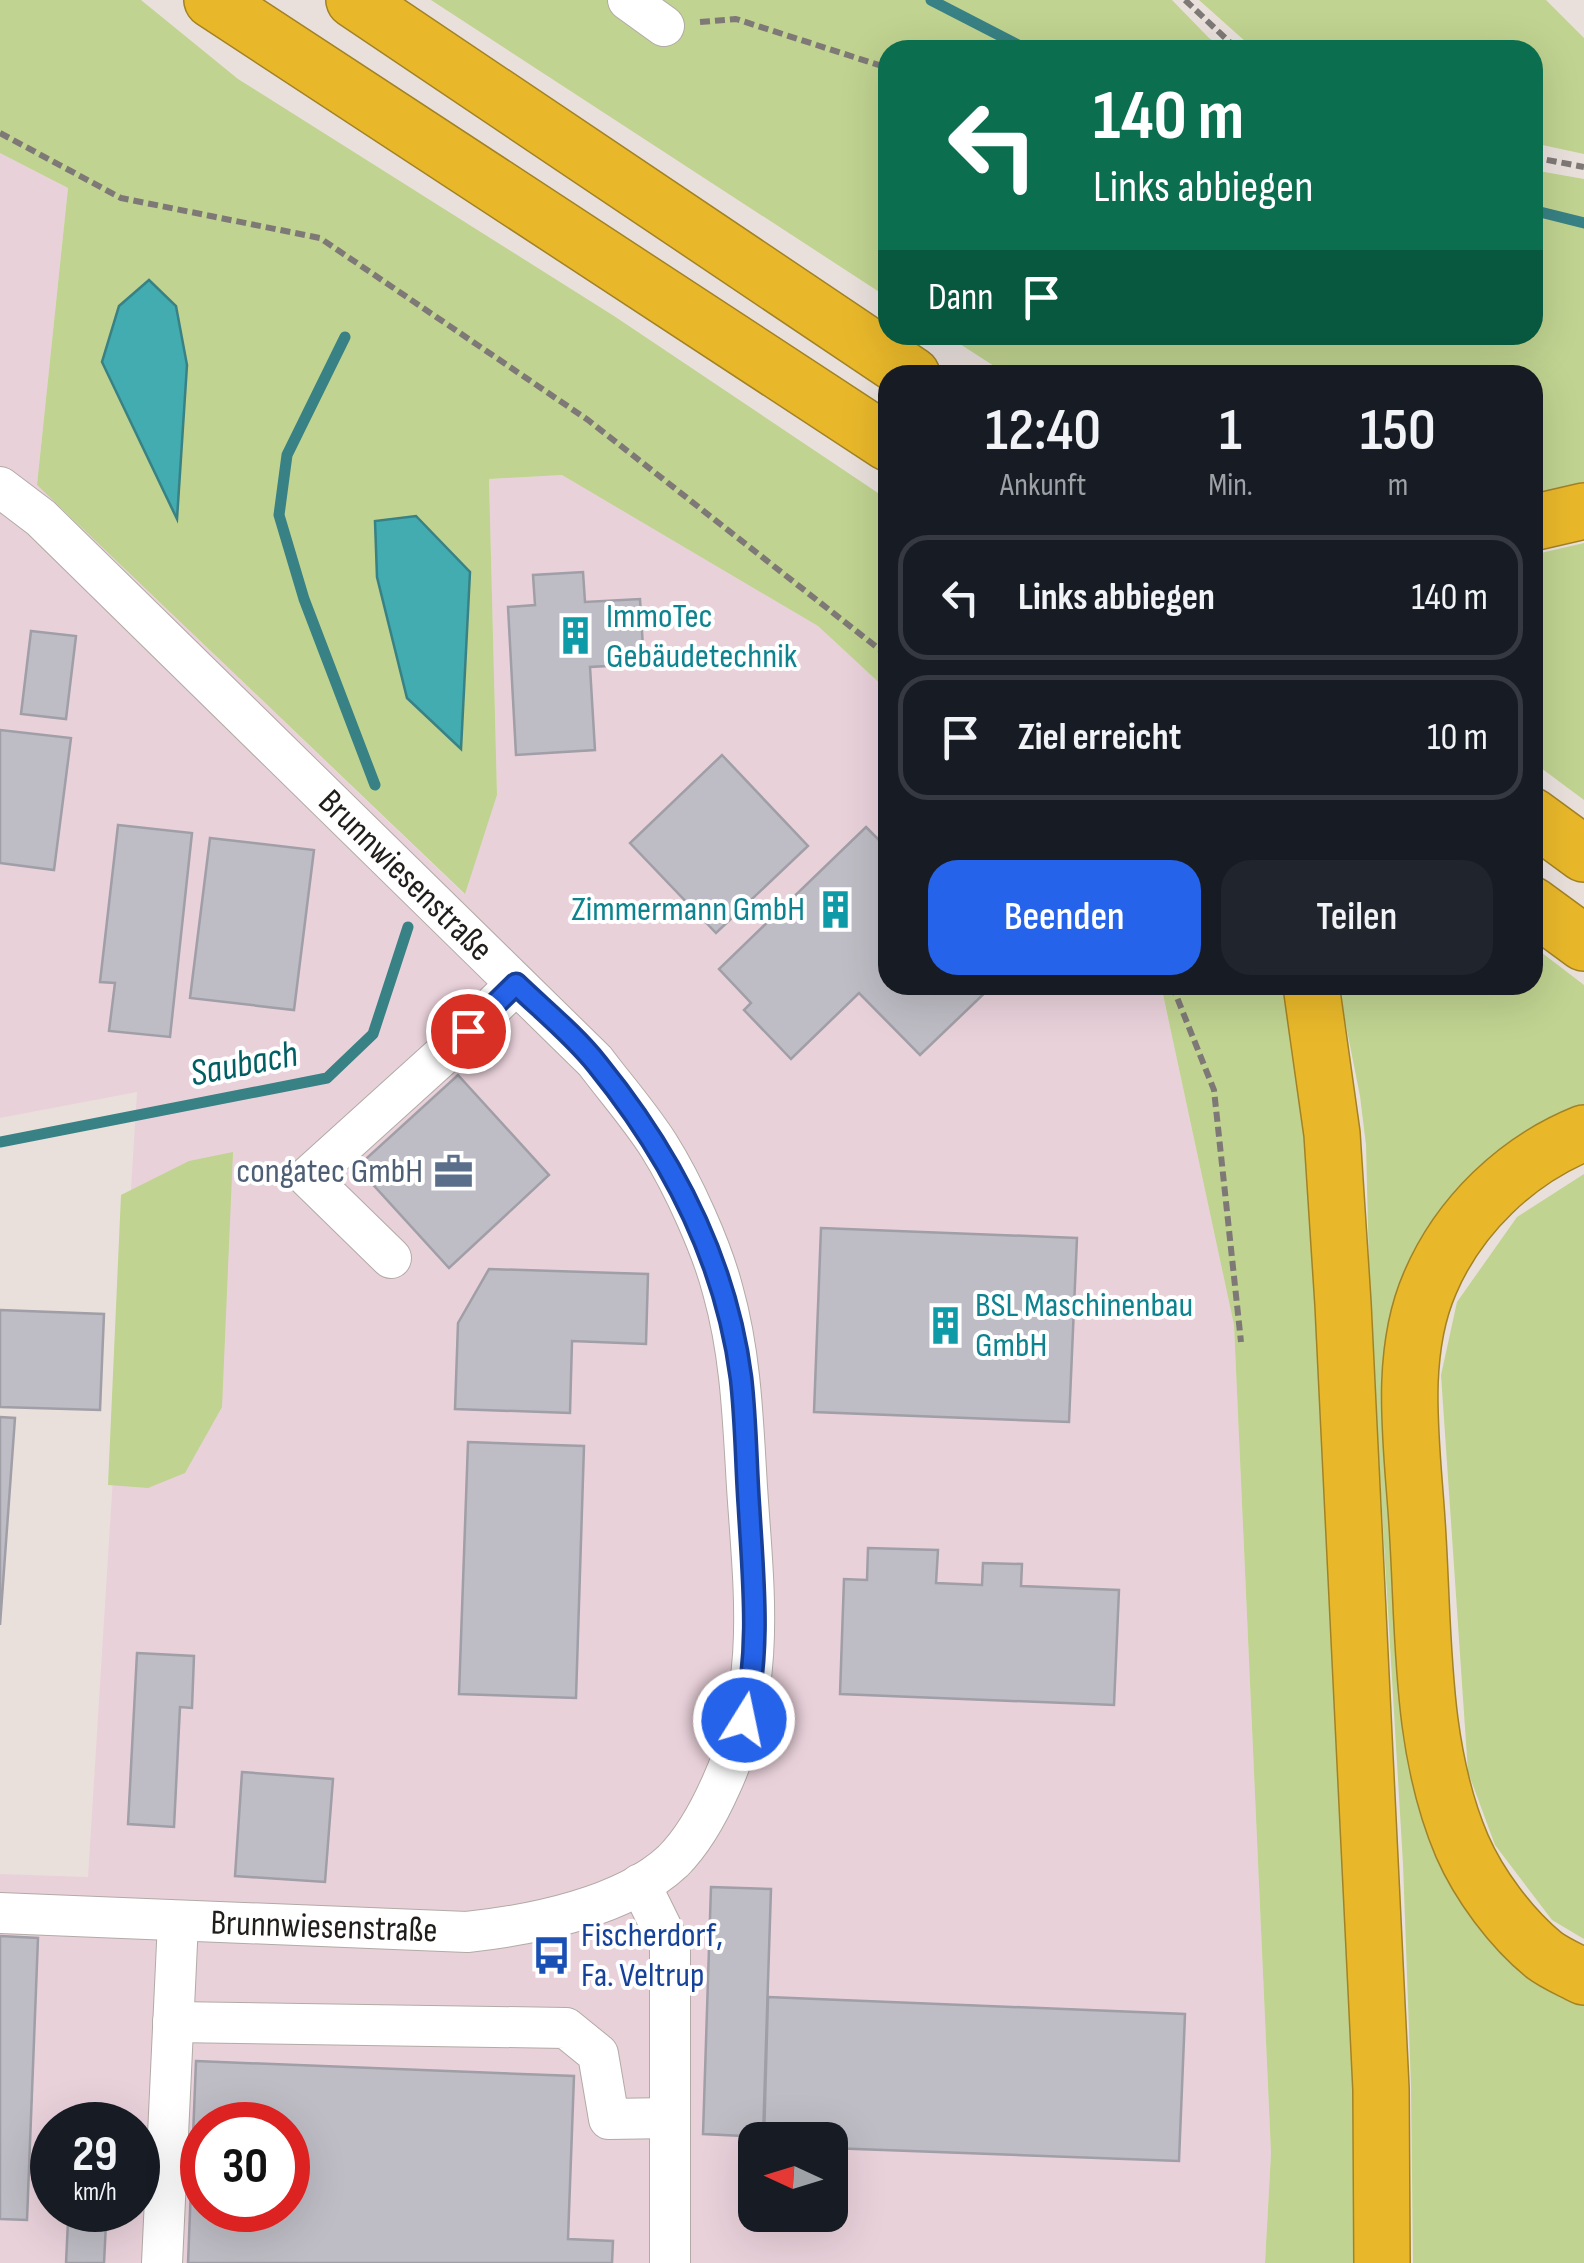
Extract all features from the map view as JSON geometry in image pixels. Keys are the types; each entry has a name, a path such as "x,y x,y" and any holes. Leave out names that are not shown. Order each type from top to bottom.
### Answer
{"highway":[{"path":"212,0 878,436"},
{"path":"354,0 897,365"},
{"path":"1543,521 1584,512"},
{"path":"1543,824 1584,854"},
{"path":"1543,914 1584,944"},
{"path":"1312,995 1332,1134 1343,1304 1381,2070 1382,2263"},
{"path":"1584,1133 1524,1164 1488,1197 1452,1241 1429,1284 1416,1326 1410,1388 1429,1719 1442,1786 1463,1848 1498,1905 1545,1955 1584,1977"}],"street":[{"path":"628,0 664,26"},
{"name":"Brunnwiesenstraße","path":"0,487 41,518 595,1061 659,1146 690,1206 723,1289 740,1378 755,1612 752,1686 736,1753 707,1817 673,1861 640,1884 582,1908 520,1926 468,1932 0,1914"},
{"path":"391,1258 308,1177 516,984"},
{"path":"640,1884 670,1945 670,2263"},
{"path":"162,2263 178,1922"},
{"path":"173,2022 566,2028 598,2054 609,2119 669,2118"}],"path":[{"path":"1185,0 1227,40"},
{"path":"664,26 736,19 878,65"},
{"path":"0,133 121,198 320,238 588,420 878,648"},
{"path":"1543,159 1584,167"},
{"path":"1176,995 1214,1090 1241,1342"}],"shaded area":[{"path":"0,153 68,188 37,485 464,894 497,795 489,479 562,475 818,626 878,682 878,995 1163,995 1234,1325 1271,2153 1265,2263 0,2263 0,1874 88,1877 137,1092 0,1118"}],"green space":[{"path":"0,0 141,0 238,79 614,316 878,493 878,682 818,626 562,475 489,479 497,795 465,894 37,485 68,188 0,153"},
{"path":"431,0 1172,0 1212,40 878,40 878,291"},
{"path":"1199,0 1546,0 1584,38 1584,154 1543,145 1543,40 1244,40"},
{"path":"1543,172 1584,179 1584,489 1543,497 1543,365 992,365 962,345 1543,345"},
{"path":"1584,543 1584,800 1543,769 1543,552"},
{"path":"1543,954 1584,985 1584,1115 1420,1261 1425,1791 1584,1997 1584,2263 1413,2263 1403,1864 1370,1307 1366,1145 1340,995 1543,995"},
{"path":"1163,995 1286,995 1315,1195 1363,2263 1265,2263 1271,2153 1234,1325"},
{"path":"233,1152 222,1407 185,1473 148,1488 108,1485 121,1195 189,1161"},
{"path":"1584,1174 1584,1939 1552,1920 1495,1845 1468,1772 1441,1375 1457,1302 1517,1217"}],"water":[{"path":"149,280 176,306 187,365 177,519 102,362 119,306"},
{"path":"416,516 470,572 461,749 407,698 377,577 375,521"}],"building":[{"name":"ImmoTec Gebäudetechnik","path":"583,572 585,602 640,599 644,664 590,667 595,750 516,755 508,607 535,605 533,575"},
{"path":"31,631 76,636 66,719 21,714"},
{"path":"0,730 71,738 54,870 0,863"},
{"path":"722,755 808,846 716,933 630,843"},
{"path":"118,825 192,833 170,1037 109,1031 115,983 100,982"},
{"name":"Zimmermann GmbH","path":"866,827 878,839 878,995 983,995 920,1055 859,993 791,1059 744,1010 751,1003 719,969"},
{"path":"210,838 314,850 294,1010 190,998"},
{"name":"congatec GmbH","path":"458,1075 549,1175 449,1268 357,1167"},
{"name":"BSL Maschinenbau GmbH","path":"821,1228 1077,1238 1069,1422 814,1412"},
{"path":"489,1269 648,1274 646,1344 572,1341 570,1413 455,1409 458,1323"},
{"path":"0,1310 104,1314 100,1410 0,1407"},
{"path":"0,1417 15,1418 0,1625"},
{"path":"468,1442 584,1446 576,1698 459,1694"},
{"path":"868,1548 938,1550 936,1583 982,1585 983,1563 1022,1564 1021,1586 1119,1590 1114,1705 840,1694 844,1579 867,1580"},
{"path":"137,1653 194,1656 192,1708 180,1707 174,1827 128,1824"},
{"path":"242,1772 333,1779 325,1882 235,1876"},
{"path":"711,1887 771,1889 763,2122 738,2122 738,2136 703,2134"},
{"path":"0,1936 38,1938 27,2220 0,2219"},
{"path":"768,1997 1185,2014 1179,2161 848,2149 848,2122 765,2122"},
{"path":"196,2061 574,2076 568,2239 613,2241 612,2263 188,2263 189,2232 310,2232 310,2102 194,2102"},
{"path":"67,2232 106,2232 104,2263 66,2263"}],"waterway":[{"name":"Saubach","path":"931,0 1009,40"},
{"name":"Saubach","path":"1543,213 1584,223"},
{"name":"Saubach","path":"345,337 287,455 279,515 304,599 375,785"},
{"name":"Saubach","path":"0,1142 327,1078 373,1034 408,927"}],"place":[{"name":"ImmoTec Gebäudetechnik","path":"576,636"},
{"name":"Zimmermann GmbH","path":"835,909"},
{"name":"congatec GmbH","path":"453,1171"},
{"name":"BSL Maschinenbau GmbH","path":"945,1325"},
{"name":"Fischerdorf, Fa. Veltrup","path":"551,1955"}],"route":[{"path":"468,1031 516,984 595,1061 659,1146 690,1206 723,1289 740,1378 755,1612 752,1686 744,1720"}]}
